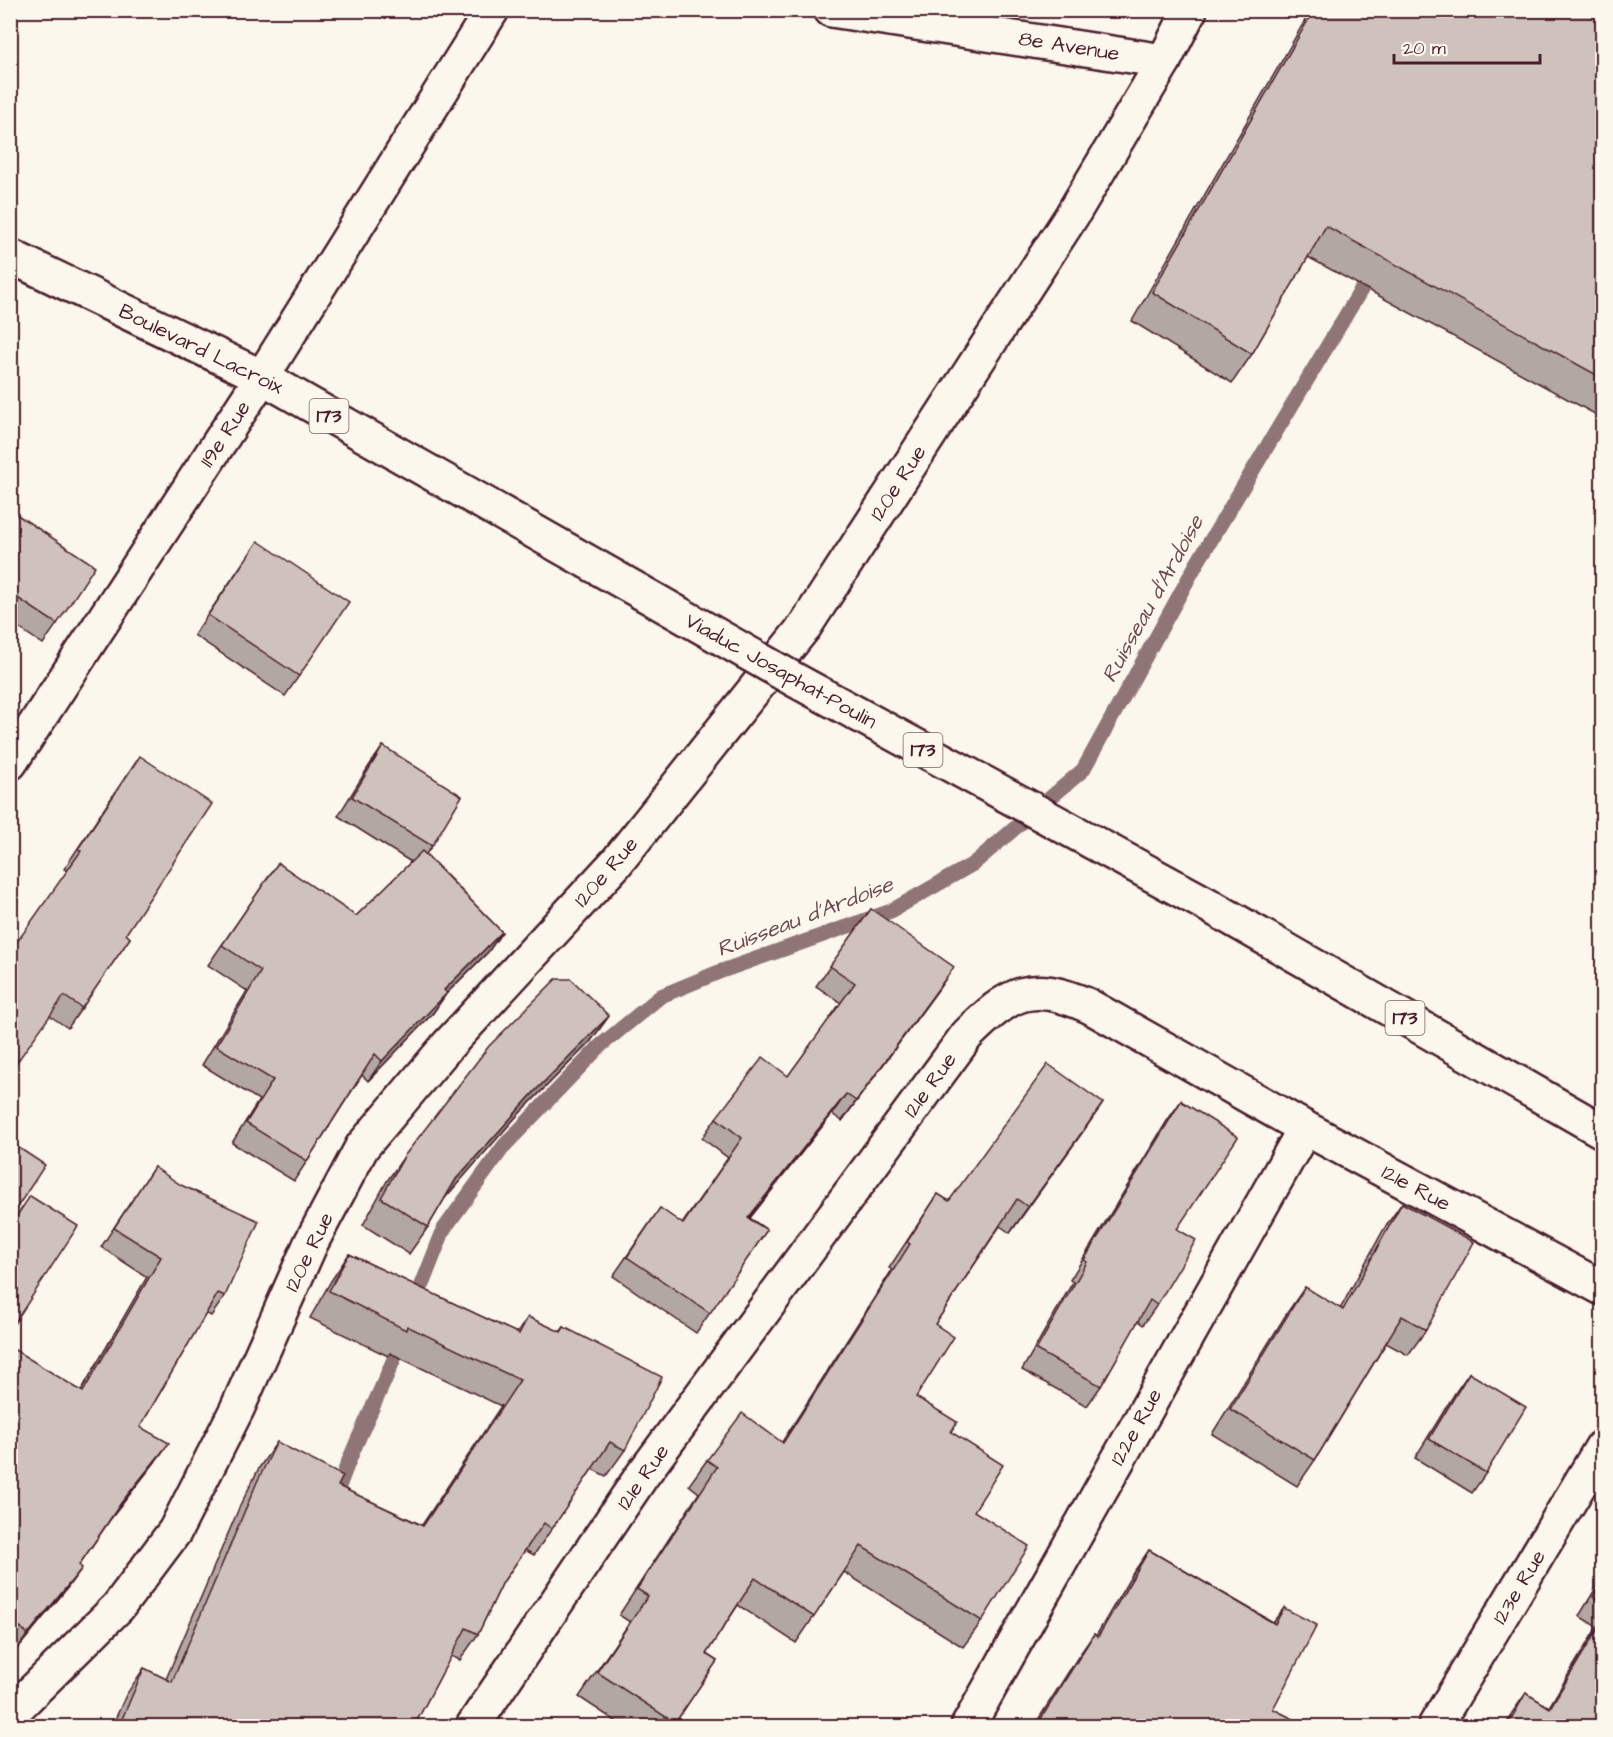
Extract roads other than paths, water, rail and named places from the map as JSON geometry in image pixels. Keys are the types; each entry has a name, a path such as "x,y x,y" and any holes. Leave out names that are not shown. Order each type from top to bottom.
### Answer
{"street":[{"name":"119e Rue","path":"10,763 262,377 492,10"},
{"name":"8e Avenue","path":"831,10 1164,61"},
{"name":"120e Rue","path":"10,1714 118,1607 175,1531 237,1409 311,1243 362,1147 448,1045 616,863 805,626 1071,217 1164,61 1190,10"},
{"name":"Boulevard Lacroix","path":"10,256 262,377 639,591"},
{"name":"Viaduc Josaphat-Poulin","path":"639,591 795,680 1208,905 1602,1131"},
{"name":"121e Rue","path":"473,1726 641,1477 967,1035 1000,1004 1032,992 1063,995 1089,1006 1305,1128 1602,1288"},
{"name":"122e Rue","path":"968,1726 1305,1128"},
{"name":"123e Rue","path":"1435,1726 1602,1447"}],"waterway":[{"name":"Ruisseau d'Ardoise","path":"414,1305 444,1229 504,1146 600,1046 661,996 719,972 891,911 973,864 1083,770 1196,565 1373,270"},
{"name":"Ruisseau d'Ardoise","path":"333,1505 340,1483 403,1336"}]}
